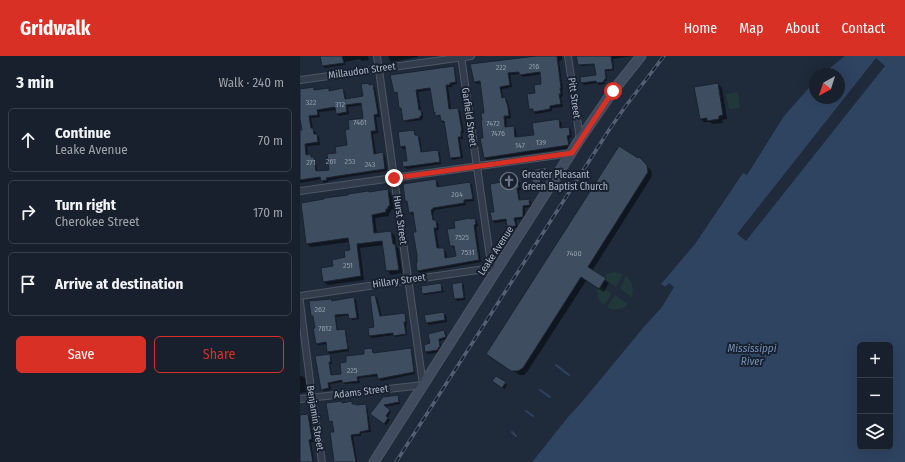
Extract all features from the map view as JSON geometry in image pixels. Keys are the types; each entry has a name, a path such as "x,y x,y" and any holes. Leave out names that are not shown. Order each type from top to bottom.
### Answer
{"street":[{"name":"Hurst Street","path":"377,56 423,385"},
{"name":"Millaudon Street","path":"300,80 471,56"},
{"name":"Pitt Street","path":"568,56 580,139"},
{"name":"Leake Avenue","path":"374,462 580,139 613,91 640,56"},
{"name":"Garfield Street","path":"461,57 491,264 497,270"},
{"path":"300,191 572,153"},
{"name":"Hillary Street","path":"300,296 485,269 497,270"},
{"name":"Benjamin Street","path":"300,302 322,462"},
{"name":"Adams Street","path":"300,399 423,385"}],"green space":[{"path":"738,92 740,108 729,109 726,94"},
{"path":"614,272 623,275 616,287 603,278 607,274"},
{"path":"626,276 632,285 632,297 620,289"},
{"path":"599,285 612,294 604,305 598,296 597,291"},
{"path":"615,295 628,304 623,308 618,309 607,307"}],"water":[{"name":"Mississippi River","path":"845,56 905,56 905,462 521,462 668,289 661,284 695,244 743,173 747,175 784,116 809,88 809,104 845,104 845,68 830,68"}],"pier":[{"path":"876,58 885,66 746,241 737,234 840,104 845,104 845,97"},
{"path":"669,283 674,287 662,307 568,417 533,461 519,462 665,290 661,287 662,285 665,287"}],"building":[{"path":"320,56 342,56 344,63 322,66"},
{"path":"536,56 557,56 561,88 561,94 559,94 561,104 550,106 550,109 533,112 533,109 529,109 527,94 535,93 534,85 541,84 540,72 519,75 519,72 508,73 510,85 500,87 502,98 505,97 508,107 509,116 504,116 505,127 514,126 515,137 534,135 532,123 559,119 560,128 569,127 570,135 567,136 569,145 484,158 480,138 483,138 481,113 484,113 480,81 474,82 470,64"},
{"path":"576,56 611,56 613,69 605,70 606,79 604,82 597,83 596,81 581,83 580,77 596,75 594,64 578,65"},
{"path":"454,66 456,82 446,85 449,109 458,108 462,131 461,137 458,137 461,157 450,158 444,121 441,121 440,115 435,116 430,88 416,90 419,110 421,110 422,116 420,116 420,118 403,121 401,108 399,108 397,92 394,93 390,75"},
{"path":"718,83 723,115 719,116 719,119 707,121 707,118 700,119 694,87"},
{"path":"361,84 373,84 378,114 374,115 376,131 371,131 374,154 383,152 385,169 326,178 327,180 321,181 320,177 300,180 300,130 302,130 300,119 300,89 314,87 314,90 329,88 329,91 343,88 345,99 363,96","holes":["361,103 363,118 348,120 349,129 345,130 347,145 335,147 336,153 327,154 329,170 316,171 314,157 311,157 311,154 306,155 305,144 318,142 317,134 314,134 313,128 311,128 309,116 318,115 317,110 335,107 336,114 347,112 346,105"]},
{"path":"414,130 415,135 418,135 421,152 438,150 440,162 403,167 402,161 407,161 405,146 400,147 398,132"},
{"path":"619,146 638,158 639,157 647,165 648,172 588,267 606,278 599,289 581,277 523,368 518,371 511,371 486,354"},
{"path":"546,167 547,175 539,176 541,183 533,185 530,170"},
{"path":"436,179 437,187 470,182 473,199 464,200 464,203 433,208 431,210 433,220 436,220 437,228 434,228 437,248 444,248 445,258 456,256 454,246 450,246 447,229 455,228 454,221 475,218 476,224 474,225 479,260 417,271 417,255 413,232 416,232 413,212 409,213 407,201 405,201 403,184"},
{"path":"518,179 519,188 517,188 519,200 529,199 530,205 523,206 523,217 514,218 516,226 507,227 506,219 492,221 490,212 494,212 490,184"},
{"path":"388,189 390,206 386,209 386,212 372,215 374,233 391,231 393,244 395,244 399,270 386,271 382,241 357,244 361,276 323,282 321,268 333,266 332,260 345,257 344,251 350,250 348,238 306,244 301,203 348,194"},
{"path":"462,282 464,298 454,299 452,284"},
{"path":"441,283 442,291 422,294 421,286"},
{"path":"375,295 380,316 405,313 406,322 404,322 406,334 393,336 393,333 369,336 368,328 374,327 370,296"},
{"path":"354,297 357,318 349,319 348,314 335,315 337,330 345,329 348,349 327,352 326,342 316,344 313,328 315,328 313,316 311,316 309,301 331,299 332,301"},
{"path":"444,312 445,320 426,323 424,315"},
{"path":"444,330 446,337 439,339 440,347 438,350 425,352 424,345 430,343 428,334"},
{"path":"372,348 373,353 411,348 414,372 378,379 377,374 357,377 358,381 342,383 342,380 328,383 329,388 321,390 315,356 330,354 331,362 329,362 331,375 341,374 340,363 346,362 346,356 364,354 364,349"},
{"path":"496,376 506,382 502,388 492,381"},
{"path":"398,395 399,402 384,405 390,410 386,416 388,418 384,424 370,414 383,397"},
{"path":"342,401 342,403 352,401 352,404 356,405 366,404 369,430 360,432 360,434 351,435 356,462 334,462 330,432 334,432 332,421 329,422 326,403"},
{"path":"308,414 312,439 309,440 313,462 300,462 300,415"}],"waterway":[{"path":"556,365 569,375"},
{"path":"540,390 550,397"},
{"path":"526,411 533,416"},
{"path":"512,432 516,436"}],"railway":[{"path":"396,462 609,130 664,56"}],"place":[{"name":"Greater Pleasant Green Baptist Church","path":"509,181"}],"route":[{"path":"394,178 572,153 613,91"}]}
